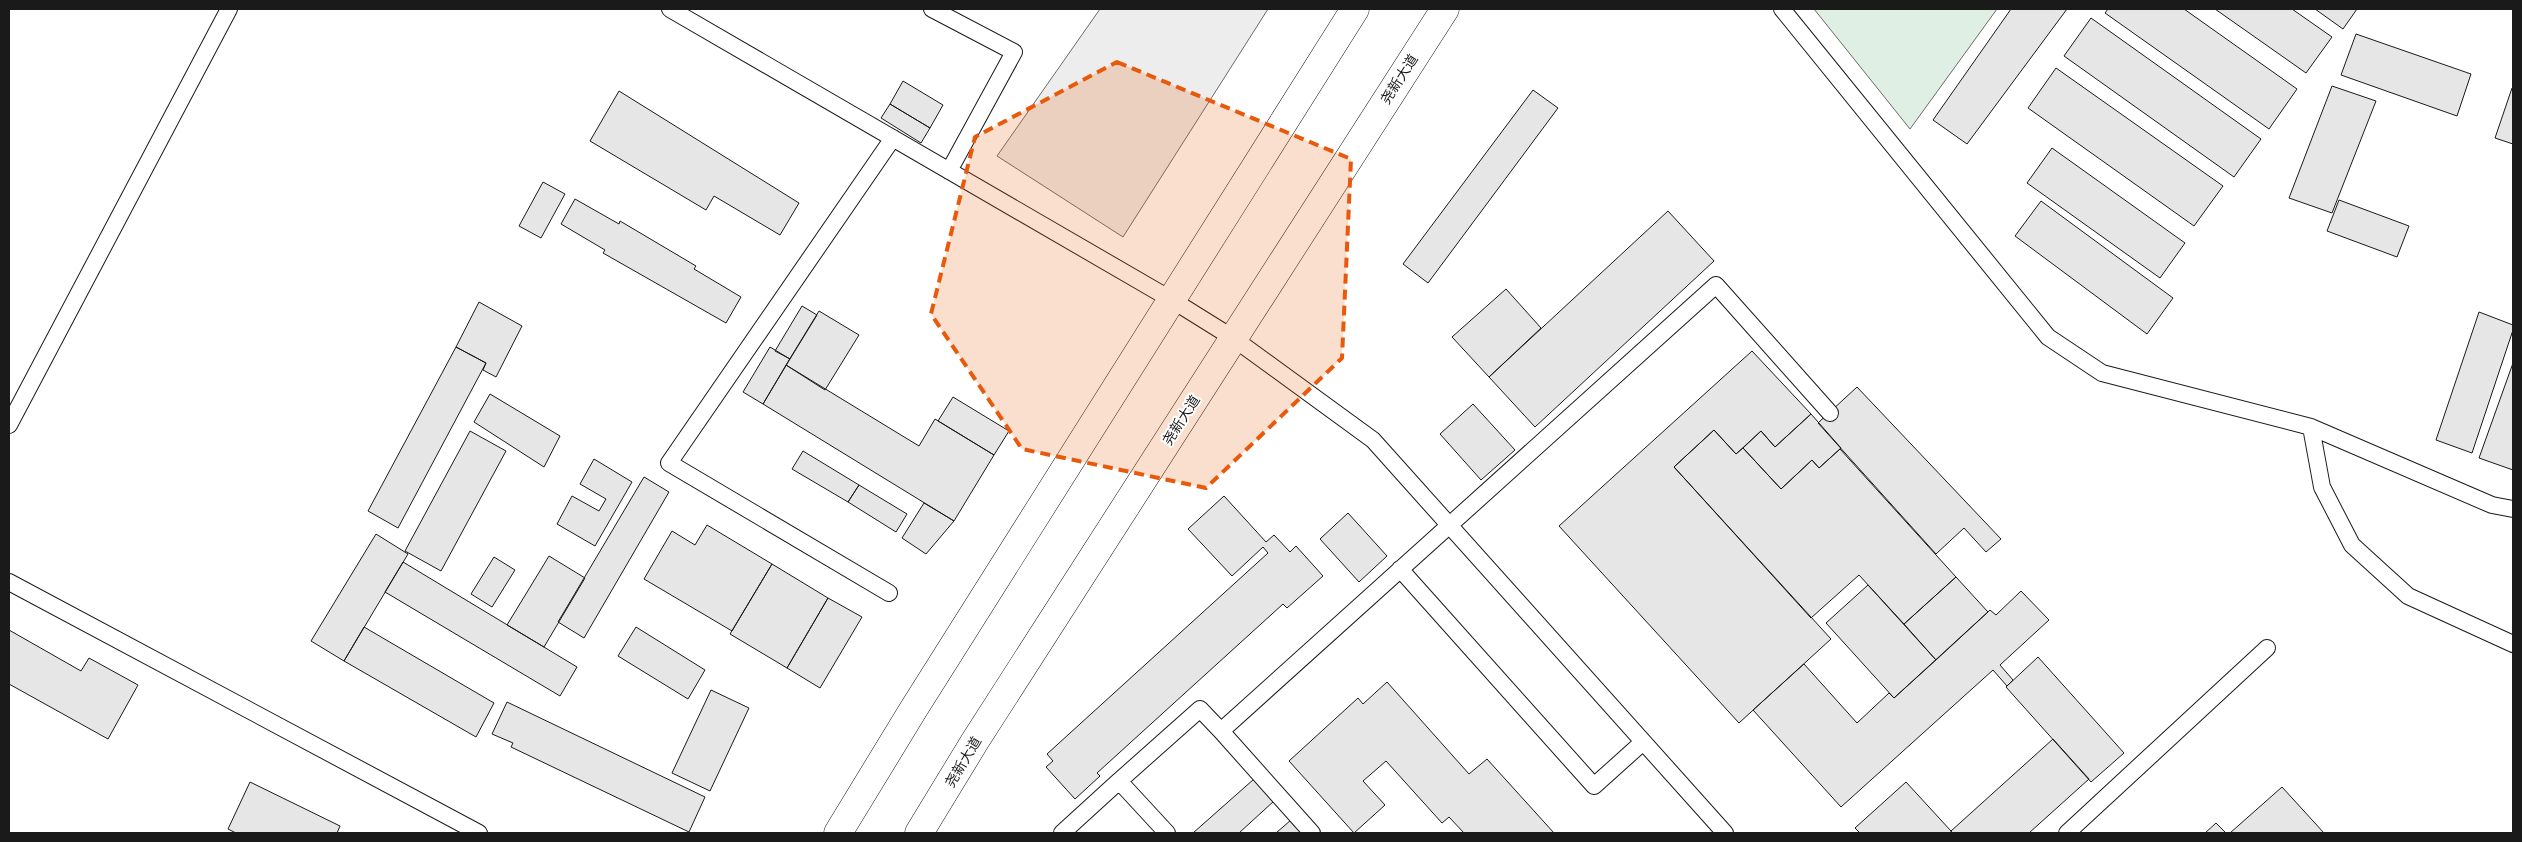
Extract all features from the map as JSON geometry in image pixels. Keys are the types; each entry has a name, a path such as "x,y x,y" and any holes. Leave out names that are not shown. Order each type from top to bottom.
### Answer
{"main road":[{"path":"838,833 913,710 1355,9"},
{"name":"尧新大道","path":"919,833 975,741 1445,9"}],"lane":[{"path":"9,425 229,9"},
{"path":"670,9 1172,300 1233,338 1373,440 1725,833"},
{"path":"932,9 1014,52 949,171"},
{"path":"1782,9 2048,337 2102,373 2311,427 2492,505 2513,509"},
{"path":"889,593 669,463 893,138"},
{"path":"1221,732 1449,524 1716,286 1830,413"},
{"path":"2311,427 2322,487 2352,545 2408,596 2513,644"},
{"path":"1400,569 1594,786 1643,742"},
{"path":"9,582 479,833"},
{"path":"2067,833 2267,648"},
{"path":"1062,833 1200,709 1312,833"},
{"path":"1119,781 1167,833"}],"highlighted area":[{"path":"1117,62 1351,159 1342,358 1206,488 1022,449 931,314 975,137"}],"green space":[{"path":"1814,9 1997,9 1910,129"}],"shaded area":[{"path":"1100,9 1268,9 1123,237 997,156"}],"building":[{"path":"2011,9 2067,9 1967,144 1933,120"},
{"path":"2108,9 2184,9 2297,89 2269,129 2105,13"},
{"path":"2215,9 2292,9 2332,37 2306,73"},
{"path":"2315,9 2357,9 2343,29"},
{"path":"2091,18 2261,139 2234,177 2064,56"},
{"path":"2356,34 2471,74 2457,116 2341,75"},
{"path":"2056,68 2223,186 2194,226 2028,108"},
{"path":"903,81 943,105 930,128 890,104"},
{"path":"2332,86 2376,101 2332,213 2289,198"},
{"path":"2513,88 2513,144 2495,138"},
{"path":"1533,90 1558,108 1428,283 1403,264"},
{"path":"619,91 799,203 780,235 714,196 706,210 590,141"},
{"path":"890,104 930,128 921,143 881,118"},
{"path":"2052,148 2185,243 2160,278 2027,183"},
{"path":"543,182 565,194 541,238 519,226"},
{"path":"575,199 619,224 620,221 696,266 694,269 741,297 726,323 603,253 605,250 561,224"},
{"path":"2339,200 2409,226 2397,257 2327,231"},
{"path":"2041,201 2173,298 2147,334 2015,236"},
{"path":"1668,211 1714,261 1535,427 1489,377"},
{"path":"1506,289 1541,328 1489,377 1452,337"},
{"path":"479,302 522,326 496,377 483,370 486,363 456,347"},
{"path":"802,306 817,315 790,359 775,351"},
{"path":"819,311 859,335 825,390 786,365"},
{"path":"2479,312 2513,325 2513,330 2472,453 2436,440"},
{"path":"456,347 486,363 398,528 368,511"},
{"path":"770,347 790,359 763,404 743,392"},
{"path":"1752,351 1811,414 1775,447 1761,431 1736,454 1714,430 1674,467 1831,639 1739,723 1559,526"},
{"path":"2513,363 2513,470 2479,458"},
{"path":"786,365 919,446 935,419 994,455 954,521 763,404"},
{"path":"1857,387 2001,539 1986,552 1964,528 1936,554 1818,423"},
{"path":"490,394 560,436 544,467 474,422"},
{"path":"953,397 1009,431 994,455 938,421"},
{"path":"1473,404 1515,450 1481,480 1440,434"},
{"path":"1811,414 1841,448 1819,468 1812,460 1781,489 1743,448 1761,431 1775,447"},
{"path":"1714,430 1736,454 1743,448 1781,489 1812,460 1819,468 1840,449 1956,577 1904,624 1859,575 1811,618 1674,467"},
{"path":"470,431 506,451 441,571 405,551"},
{"path":"803,451 859,485 848,502 792,469"},
{"path":"594,459 632,482 595,546 557,524 572,496 599,511 606,499 580,484"},
{"path":"644,477 669,492 584,638 558,622"},
{"path":"859,485 907,514 896,532 848,502"},
{"path":"1224,496 1266,542 1274,535 1290,552 1296,546 1323,576 1287,608 1283,604 1097,773 1100,776 1075,799 1046,767 1053,761 1047,754 1268,553 1263,547 1232,576 1188,529"},
{"path":"924,503 954,521 926,554 902,538"},
{"path":"1348,513 1387,556 1359,582 1320,539"},
{"path":"707,525 772,564 732,631 644,579 672,531 695,545"},
{"path":"376,534 408,554 344,661 311,641"},
{"path":"549,556 585,578 544,647 507,625"},
{"path":"494,557 515,570 492,607 471,594"},
{"path":"403,562 577,667 560,696 385,592"},
{"path":"772,564 828,598 787,668 730,634"},
{"path":"1956,577 1988,612 1936,660 1904,624"},
{"path":"1868,585 1936,660 1894,698 1826,623"},
{"path":"2021,591 2049,620 2000,665 2013,680 2007,686 1993,670 1841,807 1753,710 1804,664 1857,723 1889,693 1894,698 1990,610 1996,615"},
{"path":"828,598 862,617 820,688 787,668"},
{"path":"364,627 494,703 476,737 344,661"},
{"path":"636,627 705,670 688,699 618,656"},
{"path":"9,630 81,671 89,658 138,685 108,739 9,684"},
{"path":"2038,657 2124,753 2091,782 2006,687"},
{"path":"1387,682 1469,774 1487,759 1554,833 1464,833 1449,817 1442,823 1386,761 1363,781 1385,805 1354,833 1289,761 1358,698 1363,704"},
{"path":"711,690 749,708 710,791 672,773"},
{"path":"507,702 705,797 689,832 511,747 513,743 492,734"},
{"path":"2053,739 2089,779 2029,833 1952,833 1951,831"},
{"path":"1254,779 1274,801 1239,833 1193,833"},
{"path":"250,782 340,826 337,833 236,833 228,829"},
{"path":"1906,782 1952,833 1860,833 1855,828"},
{"path":"2282,787 2324,833 2230,833"},
{"path":"1291,820 1302,833 1276,833"},
{"path":"2216,823 2226,833 2205,833"}]}
